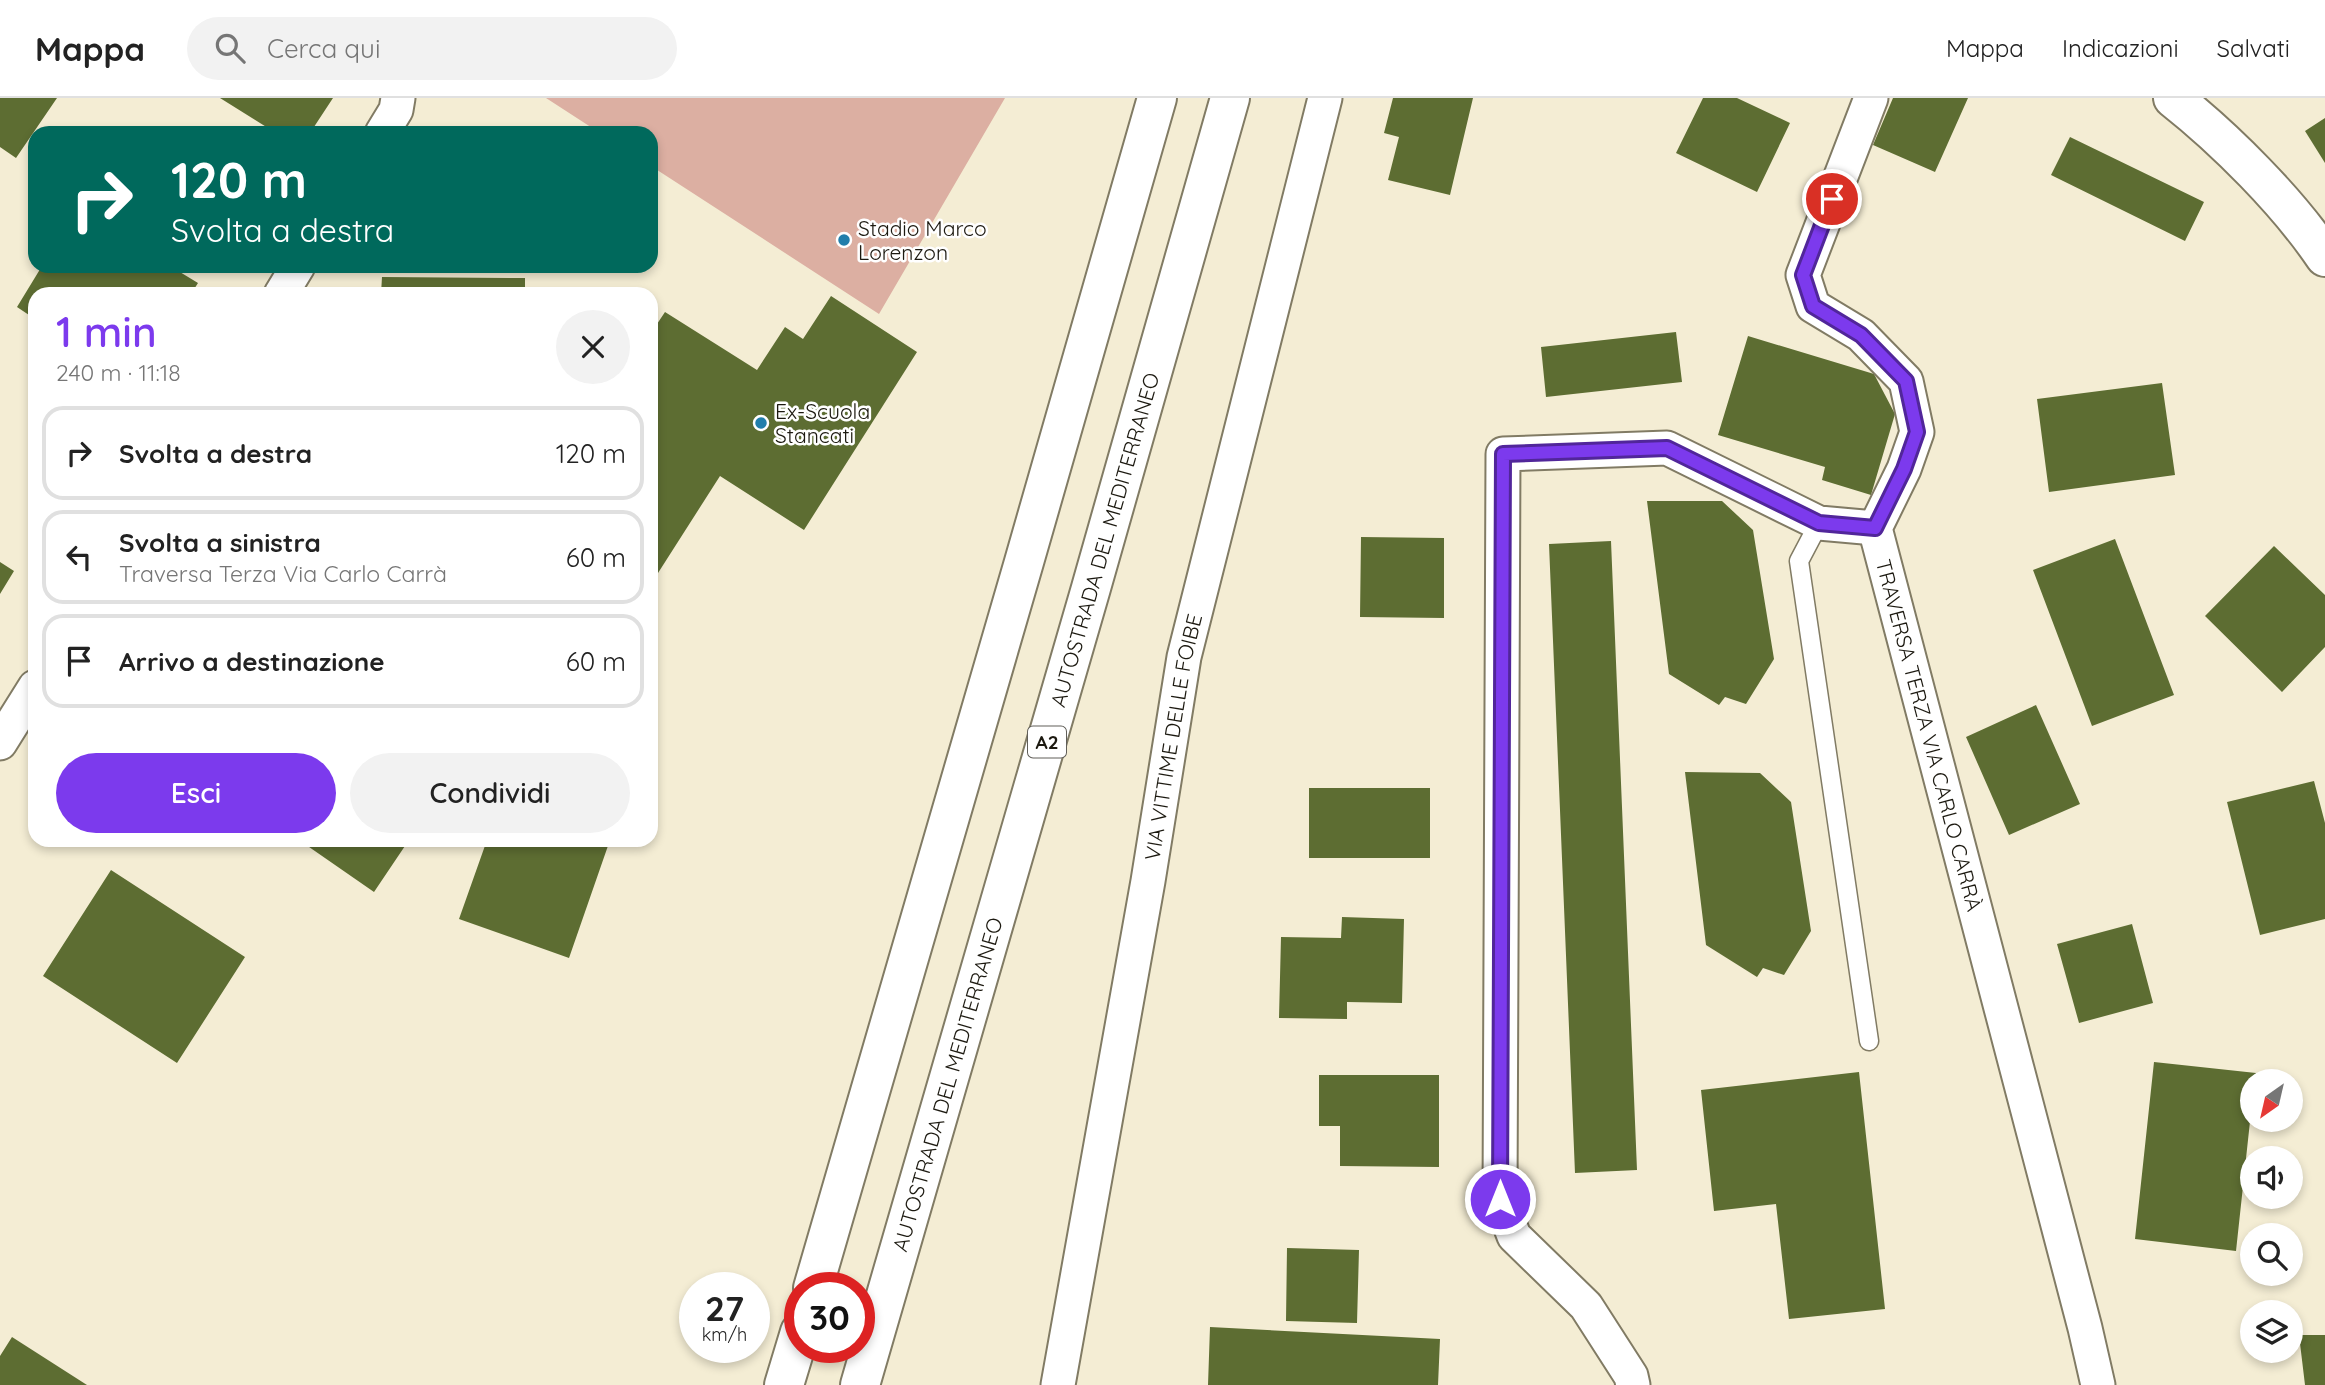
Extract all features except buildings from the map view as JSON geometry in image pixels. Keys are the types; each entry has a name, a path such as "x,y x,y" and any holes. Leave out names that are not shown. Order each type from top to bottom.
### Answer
{"main road":[{"path":"818,1272 1157,98"},
{"name":"AUTOSTRADA DEL MEDITERRANEO","path":"860,1385 1080,629 1230,98"},
{"path":"2173,98 2253,171 2325,257"},
{"path":"784,1385 791,1363"}],"street":[{"path":"386,126 396,110 398,98"},
{"name":"VIA VITTIME DELLE FOIBE","path":"1058,1385 1148,881 1184,657 1325,98"},
{"path":"1633,1385 1631,1376 1586,1306 1514,1236 1500,1199 1503,454 1667,448 1819,523 1875,528 1904,469 1917,432 1906,381 1861,335 1813,306 1803,275 1871,98"},
{"name":"TRAVERSA TERZA VIA CARLO CARRÀ","path":"1875,528 2098,1385"},
{"path":"0,743 28,698"}],"lane":[{"path":"1819,523 1799,561 1870,1041"}],"shaded area":[{"name":"Stadio Marco Lorenzon","path":"546,98 1005,98 879,314 658,171 658,126 589,126"}],"place":[{"name":"Stadio Marco Lorenzon","path":"844,240"},
{"name":"Ex-Scuola Stancati","path":"761,423"}],"route":[{"path":"1500,1199 1503,454 1667,448 1819,523 1875,528 1904,469 1917,432 1906,381 1861,335 1813,306 1803,275 1832,199"}]}
